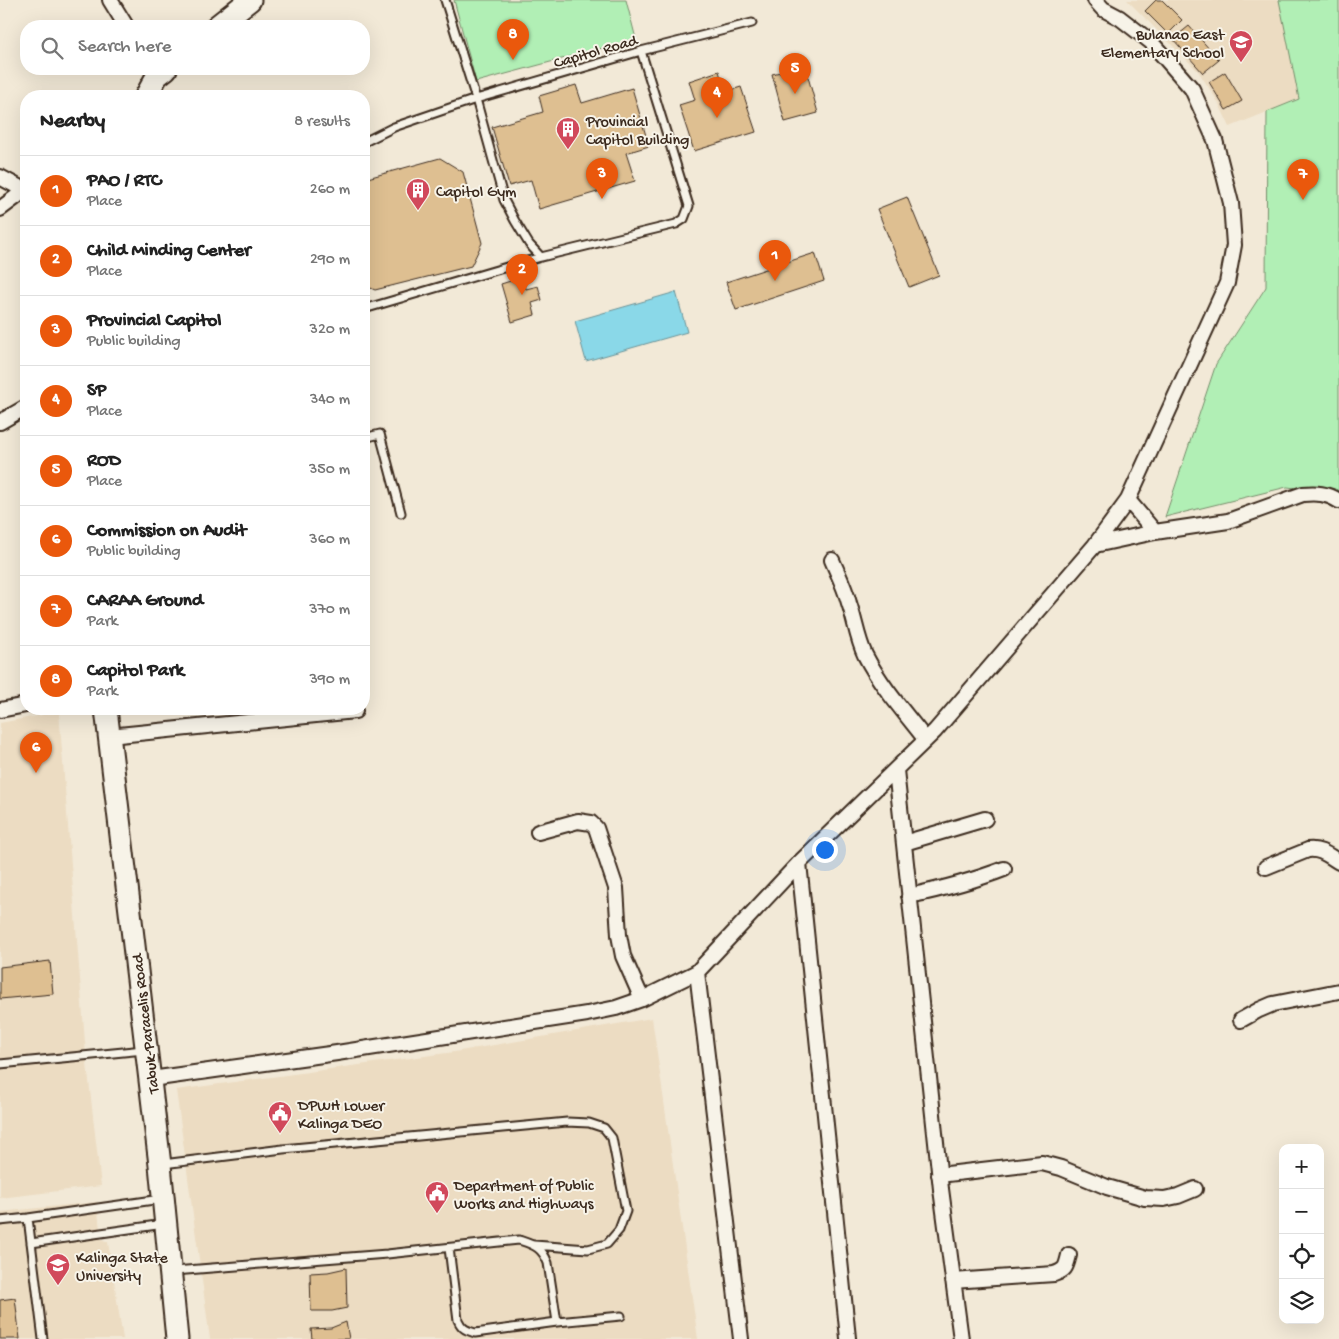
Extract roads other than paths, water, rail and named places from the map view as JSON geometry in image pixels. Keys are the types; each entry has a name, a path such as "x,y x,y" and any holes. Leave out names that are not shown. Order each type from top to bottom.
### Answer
{"main road":[{"path":"225,20 250,0"},
{"path":"149,90 157,75"},
{"name":"Tabuk-Paracelis Road","path":"107,715 151,1079 177,1339"}],"street":[{"path":"110,0 122,20"},
{"path":"151,1079 338,1053 587,1014 616,1008 642,999 697,972 799,863 926,740 1095,545 1128,500 1227,283 1234,245 1231,203 1215,140 1192,89 1151,42 1120,18 1103,10 1095,0"},
{"path":"0,177 20,188"},
{"path":"0,209 20,195"},
{"path":"0,422 20,410"},
{"path":"1095,545 1155,532 1228,521 1302,494 1315,493 1331,496 1339,501"},
{"path":"1128,500 1155,532"},
{"path":"832,560 849,603 858,639 868,660 887,689 926,740"},
{"path":"0,710 20,706"},
{"path":"109,736 316,715"},
{"path":"896,770 939,1175 961,1339"},
{"path":"904,843 985,819"},
{"path":"538,832 578,821 591,823 596,828 616,888 619,935 623,956 642,999"},
{"path":"1266,867 1313,849 1339,862"},
{"path":"799,863 848,1338"},
{"path":"909,896 957,885 1004,869"},
{"path":"697,972 741,1339"},
{"path":"1241,1020 1273,1004 1339,991"},
{"path":"939,1175 1042,1163 1061,1168 1107,1187 1145,1198 1164,1199 1195,1189"},
{"path":"953,1281 1054,1274 1063,1271 1067,1266 1070,1255"}],"lane":[{"path":"445,0 476,99 504,200 529,244 541,257"},
{"name":"Capitol Road","path":"370,139 394,127 476,99 641,51 752,22"},
{"path":"370,307 541,257 676,224 684,219 688,206 641,51"},
{"path":"370,436 380,434 401,514"},
{"path":"0,1064 147,1050"},
{"path":"160,1165 283,1149 567,1122 590,1123 604,1128 612,1138 626,1211 620,1230 608,1244 588,1249 534,1245 519,1240 387,1254 171,1271"},
{"path":"0,1221 164,1199"},
{"path":"28,1218 43,1339"},
{"path":"31,1243 166,1224"},
{"path":"534,1245 545,1254 548,1263 557,1322"},
{"path":"449,1248 458,1320 466,1330 475,1333 621,1316"}],"water":[{"path":"676,292 687,332 586,361 575,321"}],"place":[{"name":"Capitol Park","path":"513,60"},
{"name":"Bulanao East Elementary School","path":"1241,63"},
{"name":"ROD","path":"795,94"},
{"name":"SP","path":"717,118"},
{"name":"Provincial Capitol Building","path":"568,150"},
{"name":"Provincial Capitol","path":"602,199"},
{"name":"CARAA Ground","path":"1303,200"},
{"name":"Capitol Gym","path":"418,211"},
{"name":"PAO / RTC","path":"775,281"},
{"name":"Child Minding Center","path":"522,295"},
{"name":"Commission on Audit","path":"36,773"},
{"name":"DPWH Lower Kalinga DEO","path":"280,1134"},
{"name":"Department of Public Works and Highways","path":"437,1214"},
{"name":"Kalinga State University","path":"58,1286"}]}
